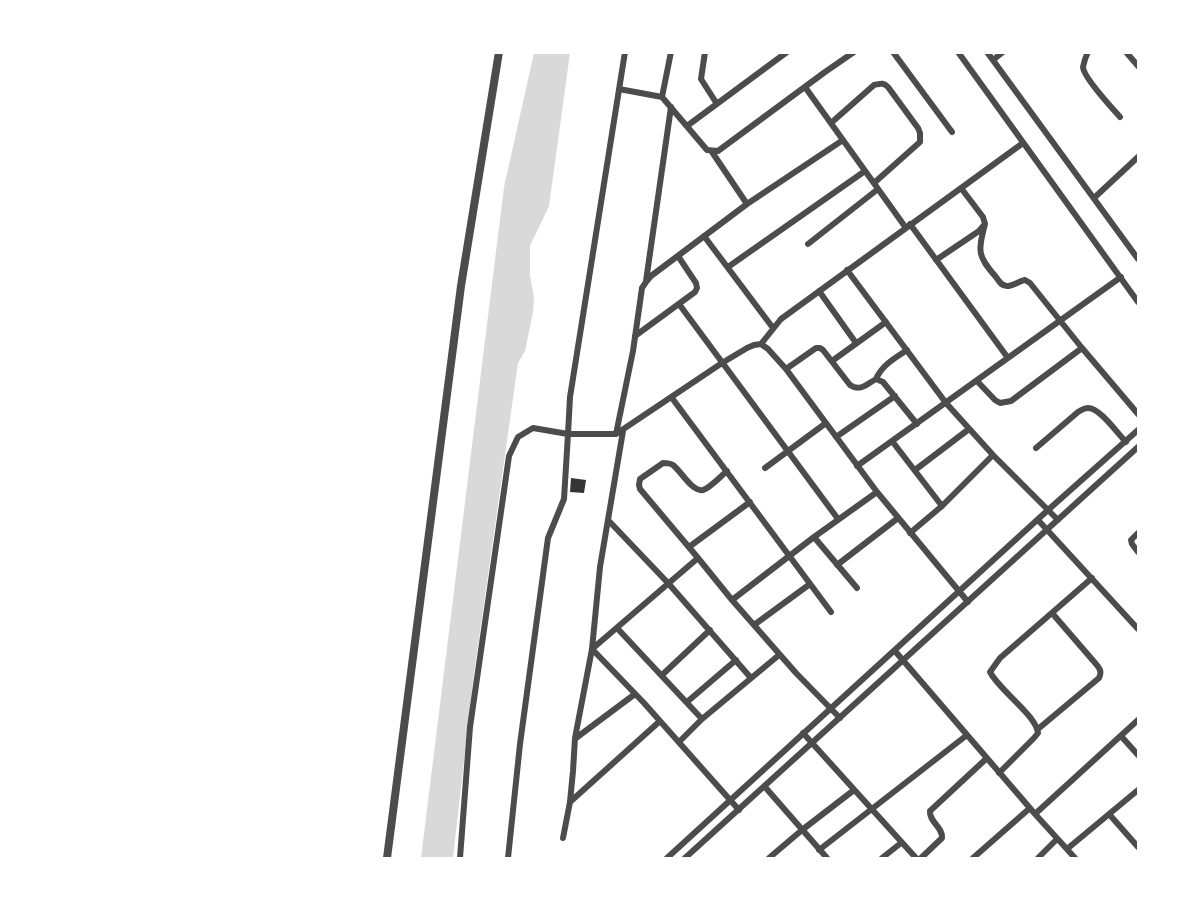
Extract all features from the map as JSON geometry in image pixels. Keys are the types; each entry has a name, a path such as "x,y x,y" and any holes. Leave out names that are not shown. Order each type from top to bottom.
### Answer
{"street":[{"path":"387,858 461,286 499,52"},
{"path":"508,858 520,744 548,537 564,499 570,397 626,52"},
{"path":"662,97 671,52"},
{"path":"705,52 701,79 717,104"},
{"path":"687,126 787,52"},
{"path":"712,152 718,151 854,52"},
{"path":"893,52 952,132"},
{"path":"958,52 1138,302"},
{"path":"987,52 1138,259"},
{"path":"993,60 1003,52"},
{"path":"1088,52 1083,67 1094,86 1120,117"},
{"path":"1126,52 1138,66"},
{"path":"831,123 874,85 881,83 888,87 918,128 920,142 874,183"},
{"path":"805,87 865,171 936,260 1008,358"},
{"path":"619,89 662,97 707,150 712,152 747,204"},
{"path":"646,282 671,108"},
{"path":"616,434 642,288 646,282 747,204 843,140"},
{"path":"761,344 780,319 1023,142"},
{"path":"1094,198 1138,157"},
{"path":"728,267 865,171"},
{"path":"961,188 986,224 979,250 987,267 1002,285 1006,286 1025,280 1030,283 1138,414"},
{"path":"808,244 879,189"},
{"path":"936,260 986,224"},
{"path":"704,236 773,328"},
{"path":"635,336 695,292 697,288 693,278 678,256"},
{"path":"848,270 946,404 1058,520"},
{"path":"857,466 1120,277"},
{"path":"819,291 856,343"},
{"path":"679,304 838,519"},
{"path":"832,361 886,322"},
{"path":"460,858 470,727 508,456 521,434 533,428 568,434 616,434 722,363 747,348 761,344 786,369 877,492 968,602"},
{"path":"786,369 816,348 820,348 850,385 857,388 876,379 886,365 907,350"},
{"path":"977,381 1000,403 1011,401 1082,348"},
{"path":"876,379 883,382 917,424"},
{"path":"836,437 894,396"},
{"path":"672,398 831,612"},
{"path":"1036,448 1084,408 1090,408 1099,413 1126,442"},
{"path":"765,468 826,423"},
{"path":"915,470 969,429"},
{"path":"670,858 803,733 1138,430"},
{"path":"563,838 570,802 575,738 592,650 600,567 623,431"},
{"path":"892,441 942,506"},
{"path":"685,858 1138,447"},
{"path":"910,533 942,506 993,455"},
{"path":"727,471 703,490 693,486 673,465 663,463 640,479 639,485 779,655 840,718"},
{"path":"732,600 788,556 877,492"},
{"path":"689,547 750,502"},
{"path":"837,565 898,518"},
{"path":"608,520 668,583 752,678"},
{"path":"1038,520 1138,629"},
{"path":"1138,533 1131,540 1138,552"},
{"path":"814,537 857,588"},
{"path":"592,650 698,558"},
{"path":"1038,729 990,672 1000,658 1092,578"},
{"path":"754,625 810,584"},
{"path":"999,773 1034,738 1038,729 1101,674 1101,670 1052,613"},
{"path":"617,628 702,719"},
{"path":"662,675 710,630"},
{"path":"592,650 660,721 739,810"},
{"path":"895,651 1075,858"},
{"path":"679,742 702,719 779,655"},
{"path":"687,702 736,660"},
{"path":"575,738 635,694"},
{"path":"1035,814 1138,720"},
{"path":"570,802 660,721"},
{"path":"803,733 916,858"},
{"path":"765,787 822,855 871,809 967,735"},
{"path":"1121,736 1138,755"},
{"path":"921,858 942,838 930,811 987,759"},
{"path":"769,858 854,790"},
{"path":"1067,849 1138,790"},
{"path":"973,858 1030,808"},
{"path":"1109,814 1138,846"},
{"path":"1038,858 1058,839"},
{"path":"882,858 901,843"}],"shaded area":[{"path":"534,53 570,53 549,206 530,246 533,312 525,351 518,363 473,681 453,858 421,858 504,187"}],"building":[{"path":"571,478 586,480 584,493 570,492"}]}
